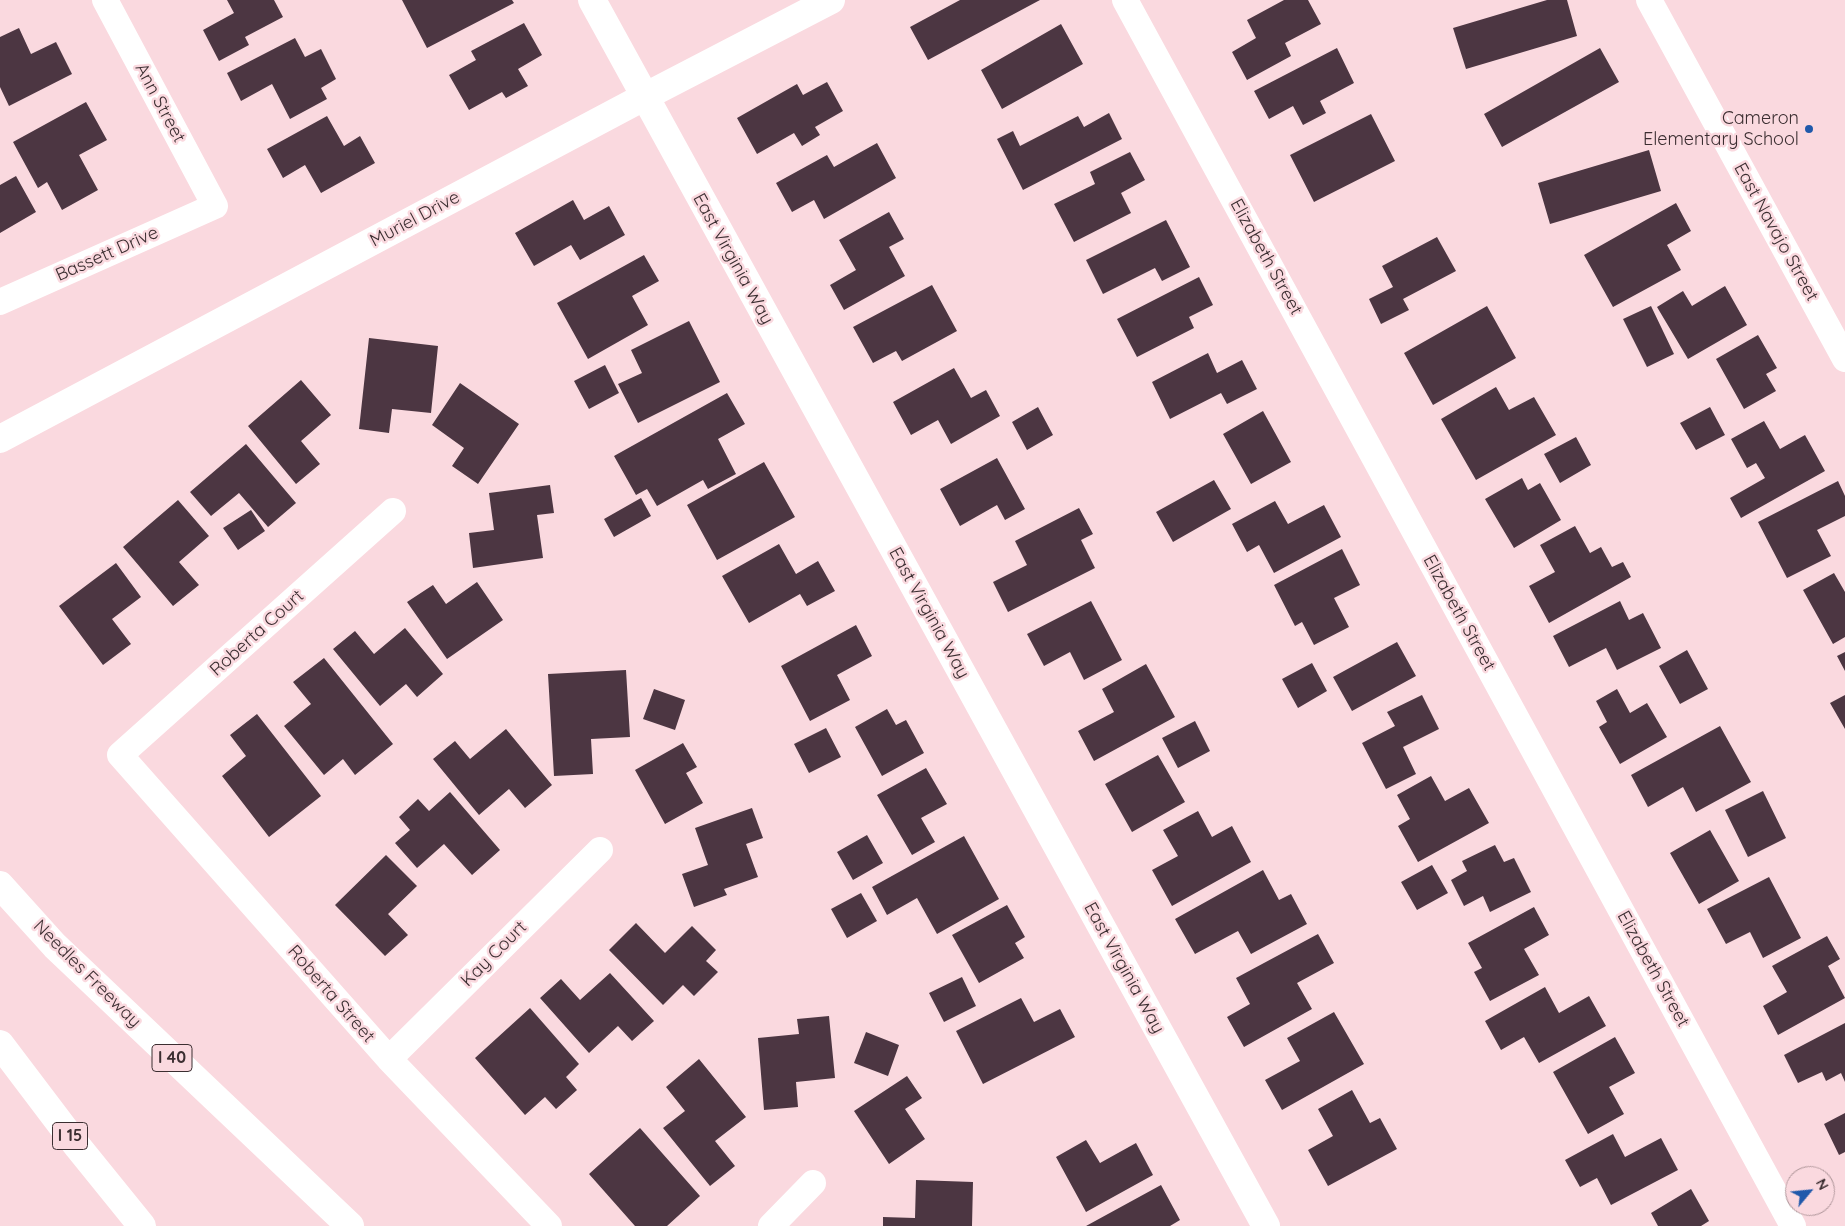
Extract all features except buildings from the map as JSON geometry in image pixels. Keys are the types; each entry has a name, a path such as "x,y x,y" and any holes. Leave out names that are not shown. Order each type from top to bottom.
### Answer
{"main road":[{"name":"East Virginia Way","path":"592,0 1266,1226"},
{"name":"Muriel Drive","path":"0,439 644,96 831,0"},
{"name":"Needles Freeway","path":"0,885 55,946 350,1226"},
{"name":"I 15","path":"0,1044 78,1147 142,1226"}],"street":[{"name":"Ann Street","path":"105,0 215,206"},
{"name":"Elizabeth Street","path":"1126,0 1793,1226"},
{"name":"East Navajo Street","path":"1649,0 1845,359"},
{"name":"Bassett Drive","path":"0,302 215,206"},
{"name":"Roberta Court","path":"120,755 393,511"},
{"name":"Roberta Street","path":"120,755 389,1058 549,1226"},
{"name":"Kay Court","path":"389,1058 600,850"},
{"path":"771,1226 813,1183"}],"place":[{"name":"Cameron Elementary School","path":"1809,129"}]}
